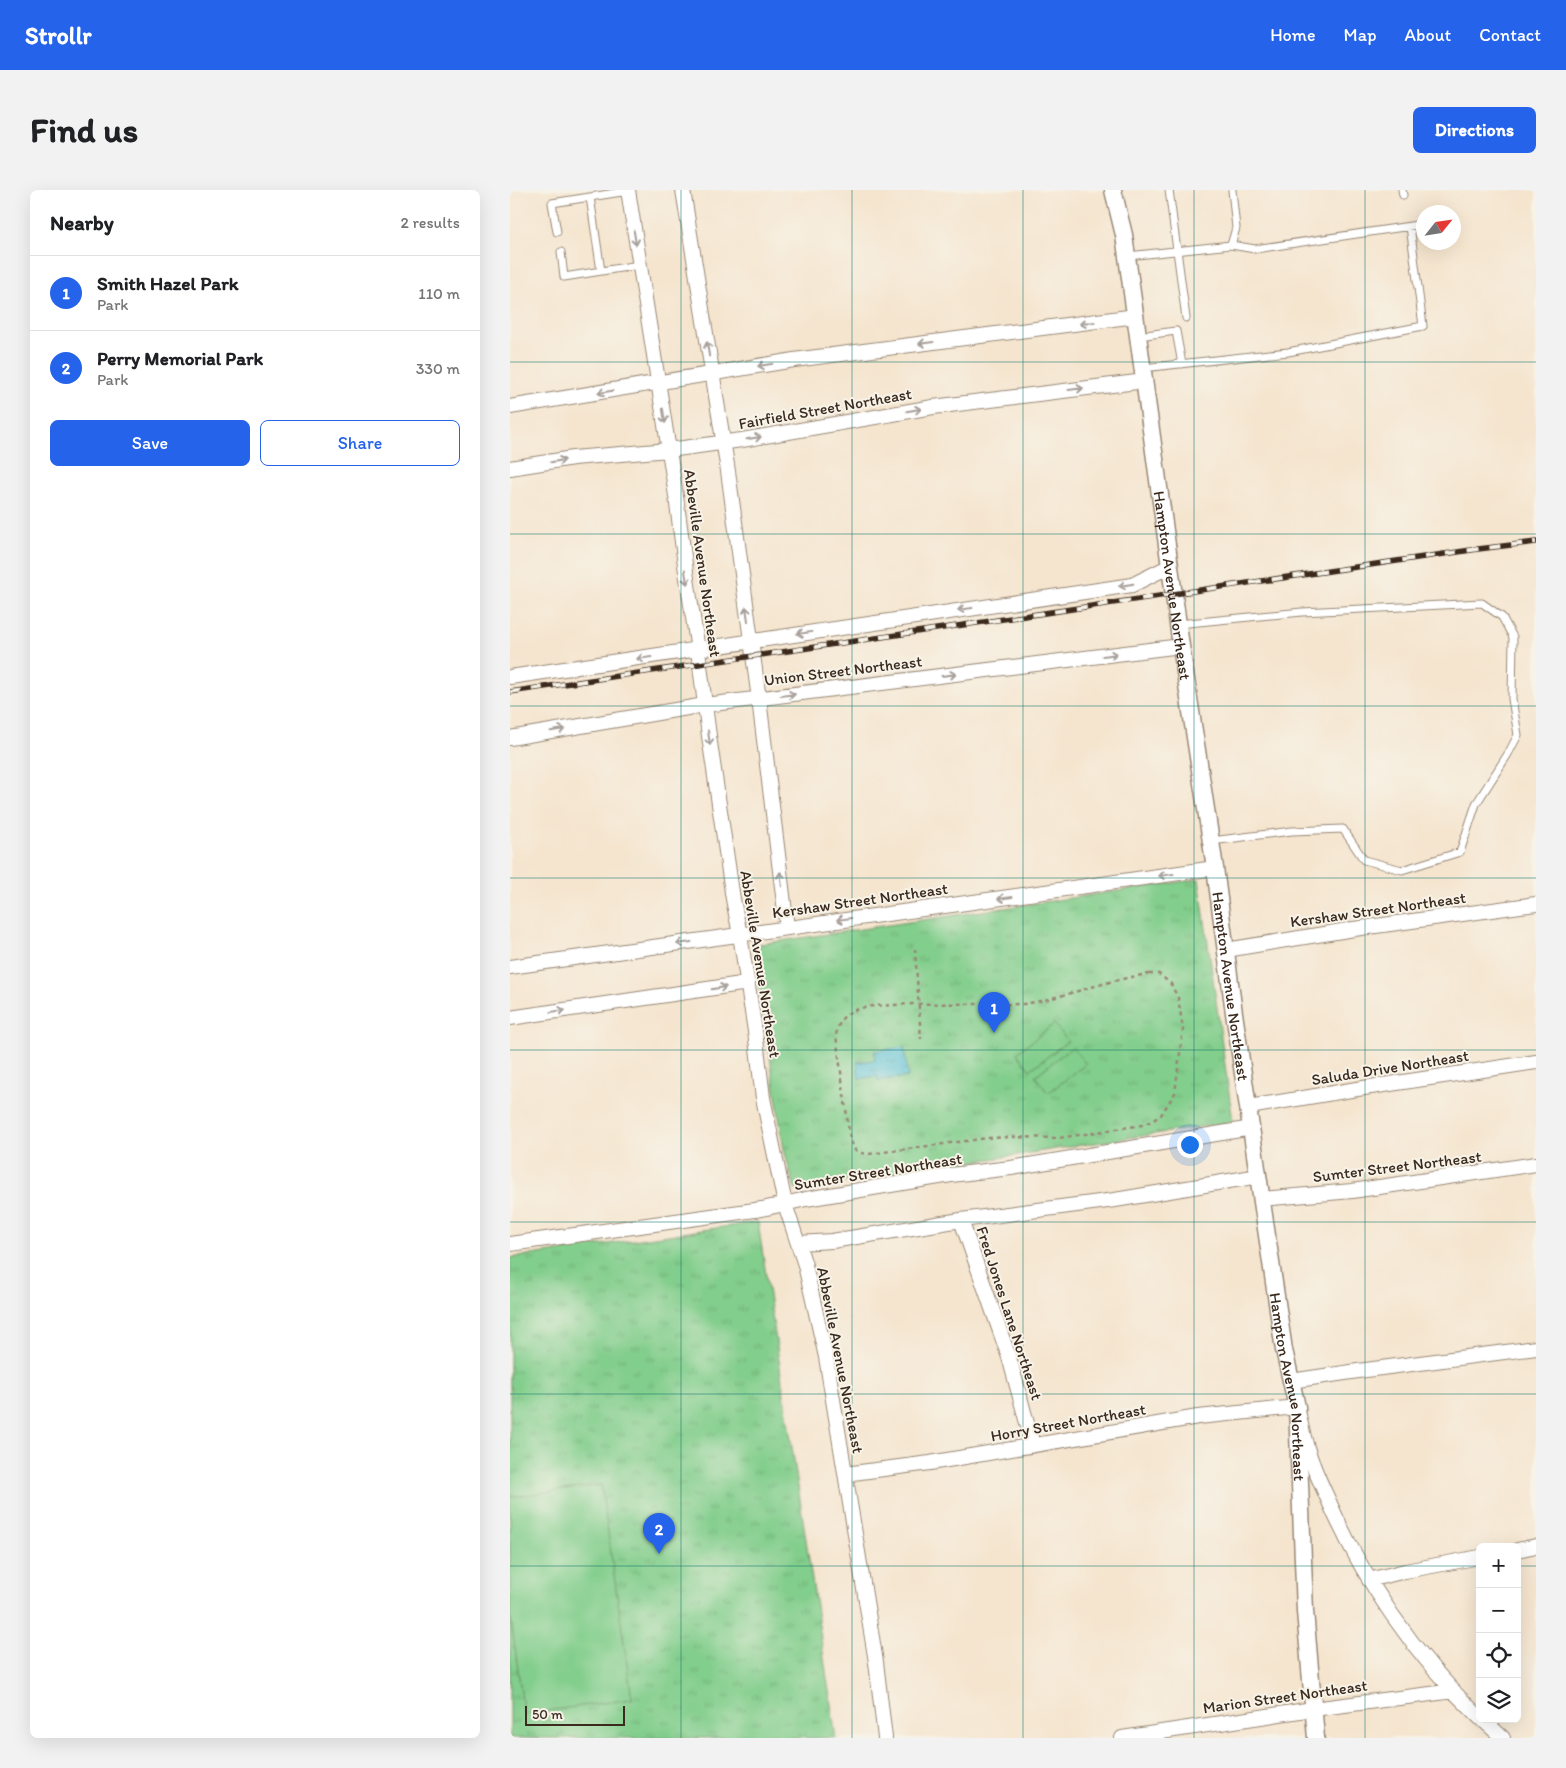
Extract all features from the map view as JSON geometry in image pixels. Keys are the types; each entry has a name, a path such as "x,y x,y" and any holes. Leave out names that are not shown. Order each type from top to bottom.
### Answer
{"street":[{"name":"Abbeville Avenue Northeast","path":"628,190 669,450 733,899 748,983 763,1098 785,1204 798,1243 826,1357 876,1662 885,1738"},
{"name":"Abbeville Avenue Northeast","path":"683,190 723,442 759,698 788,928"},
{"name":"Hampton Avenue Northeast","path":"1113,190 1124,235 1136,316 1181,646 1215,868 1284,1350 1297,1407 1305,1611 1316,1738"},
{"name":"Hampton Avenue Northeast","path":"1123,190 1124,235"},
{"path":"510,407 863,351 1136,316"},
{"name":"Fairfield Street Northeast","path":"510,468 573,458 669,450 723,442 1144,374"},
{"path":"510,677 1132,585 1170,566"},
{"name":"Union Street Northeast","path":"510,738 705,705 1181,646"},
{"name":"Kershaw Street Northeast","path":"510,967 1215,868"},
{"name":"Kershaw Street Northeast","path":"1226,950 1354,929 1536,904"},
{"path":"510,1018 748,983"},
{"name":"Saluda Drive Northeast","path":"1249,1107 1357,1088 1536,1062"},
{"name":"Sumter Street Northeast","path":"510,1244 762,1209 951,1175 1011,1168 1252,1128"},
{"name":"Sumter Street Northeast","path":"1262,1199 1352,1191 1536,1164"},
{"path":"798,1243 832,1241 961,1220 1115,1200 1259,1176"},
{"name":"Fred Jones Lane Northeast","path":"961,1220 1009,1358 1033,1446"},
{"path":"1291,1381 1536,1348"},
{"path":"1297,1407 1306,1445 1319,1480 1351,1548 1369,1580 1415,1646 1476,1713"},
{"name":"Horry Street Northeast","path":"845,1474 930,1463 1198,1417 1297,1407"},
{"path":"1521,1549 1536,1546"},
{"path":"1369,1580 1476,1558"},
{"name":"Marion Street Northeast","path":"1122,1738 1313,1709 1454,1691"},
{"path":"1486,1723 1503,1738"}],"lane":[{"path":"557,232 552,203 628,190"},
{"path":"1169,190 1186,318"},
{"path":"1231,244 1236,228 1232,190"},
{"path":"590,197 601,271"},
{"path":"1127,256 1231,244 1255,249 1416,225"},
{"path":"1144,374 1182,364 1288,352 1423,326 1410,226"},
{"path":"561,252 564,276 639,265"},
{"path":"1138,336 1176,331 1182,364"},
{"path":"1178,624 1302,612 1482,602 1502,617 1513,637 1512,698 1518,735 1476,804 1460,852 1402,870 1364,860 1342,828 1292,831 1210,841"}],"path":[{"path":"916,949 921,1038"},
{"path":"1159,974 1171,984 1178,998 1183,1023 1175,1093 1161,1115 1142,1125 1059,1138 1011,1136 869,1154 854,1150 850,1139 836,1035 838,1026 842,1018 860,1008 919,1004 1024,1004 1122,978 1159,974"}],"green space":[{"path":"1199,879 1233,1122 795,1189 784,1150 753,945"},
{"path":"1054,1024 1068,1041 1030,1070 1017,1053"},
{"path":"1072,1047 1086,1064 1048,1093 1035,1076"},
{"path":"758,1222 836,1738 510,1738 510,1258"},
{"path":"601,1485 632,1699 524,1714 510,1611 510,1497"}],"water":[{"path":"904,1047 908,1077 878,1081 877,1076 859,1079 857,1062 875,1060 874,1051"}],"railway":[{"path":"510,692 1536,542"}],"place":[{"name":"Smith Hazel Park","path":"994,1033"},
{"name":"Perry Memorial Park","path":"659,1554"}]}
